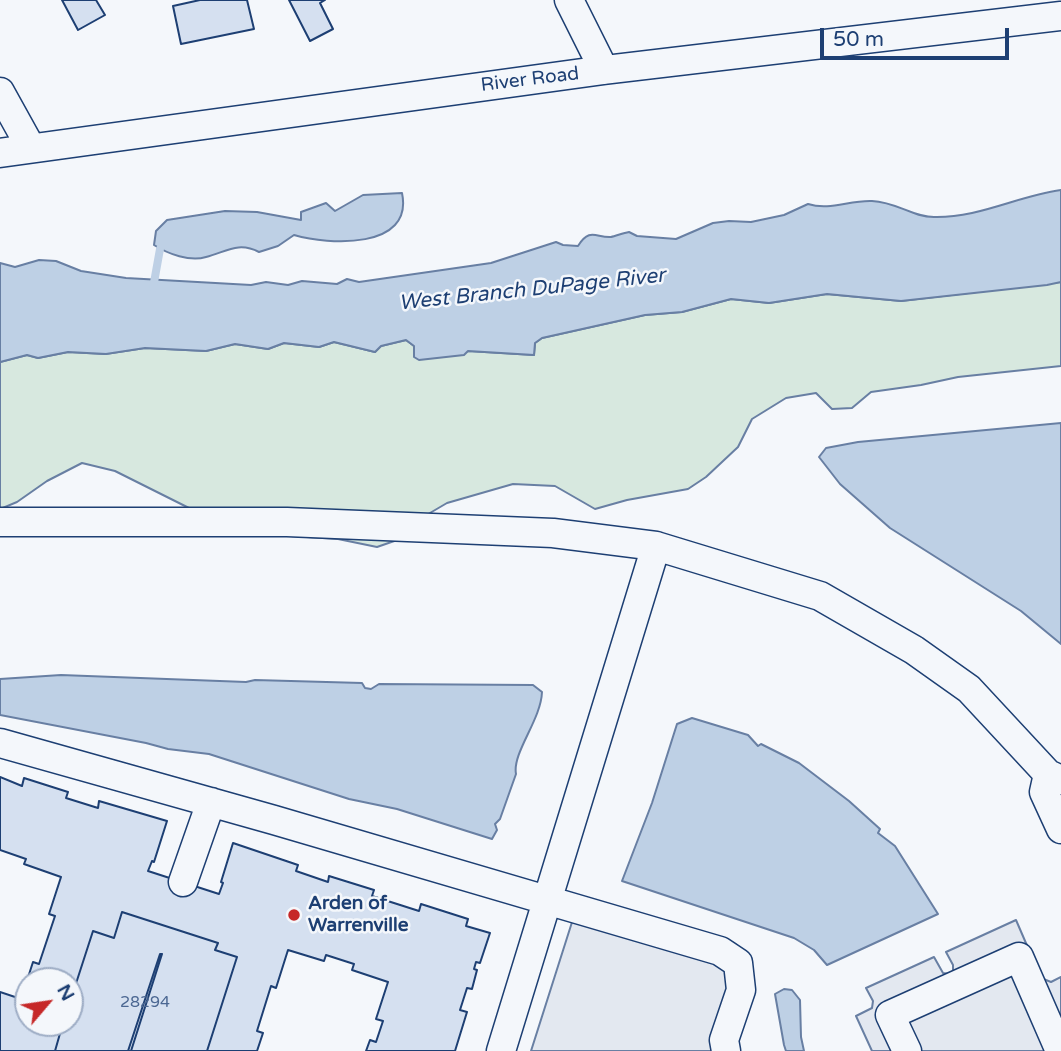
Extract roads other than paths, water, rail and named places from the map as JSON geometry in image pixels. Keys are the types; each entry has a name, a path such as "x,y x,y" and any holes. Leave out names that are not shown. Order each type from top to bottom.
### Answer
{"street":[{"path":"569,0 604,70"},
{"name":"River Road","path":"0,153 604,70 1061,16"},
{"path":"0,92 31,148"},
{"path":"0,522 287,522 553,533 656,546 820,596 914,650 969,690 1054,777 1044,792 1061,829"},
{"path":"501,1051 656,546"},
{"path":"0,743 720,951 738,963 741,990 724,1040 726,1051"},
{"path":"183,883 211,802"},
{"path":"907,1051 890,1015 1019,957 1060,1051"}],"water":[{"name":"West Branch DuPage River","path":"1061,190 1061,282 1047,285 901,301 827,294 769,303 731,299 682,312 645,315 542,338 535,343 534,355 468,351 464,355 419,360 414,357 414,346 406,340 381,346 375,352 334,342 319,347 284,343 268,349 235,344 206,351 145,348 106,354 68,352 38,358 27,355 0,362 0,263 15,267 39,260 56,261 81,271 126,278 251,285 266,282 288,285 302,281 337,284 347,279 359,282 491,263 556,242 578,246 590,235 611,237 629,232 637,236 676,239 713,223 751,222 784,215 808,204 832,206 872,201 934,217 967,214"},
{"path":"402,193 402,212 395,225 382,234 365,239 327,241 294,235 278,246 259,252 238,247 200,258 186,258 154,245 156,231 167,220 225,211 257,212 301,220 301,212 326,203 335,211 363,195"},
{"path":"1061,423 1061,644 1021,611 890,528 840,484 819,457 826,448 858,442"},
{"path":"61,675 362,683 365,688 371,689 379,684 533,685 542,692 537,714 518,756 516,774 500,819 495,824 497,830 492,839 397,809 349,799 209,754 168,749 0,715 0,679"},
{"path":"692,718 748,735 758,746 761,744 799,763 849,801 880,829 878,833 895,846 938,914 827,965 814,950 794,938 622,881 652,803 677,724"},
{"path":"784,989 792,990 800,1000 804,1051 786,1051 784,1045 775,994"}],"waterway":[{"path":"153,288 160,249"}],"place":[{"name":"Arden of Warrenville","path":"294,915"}]}
